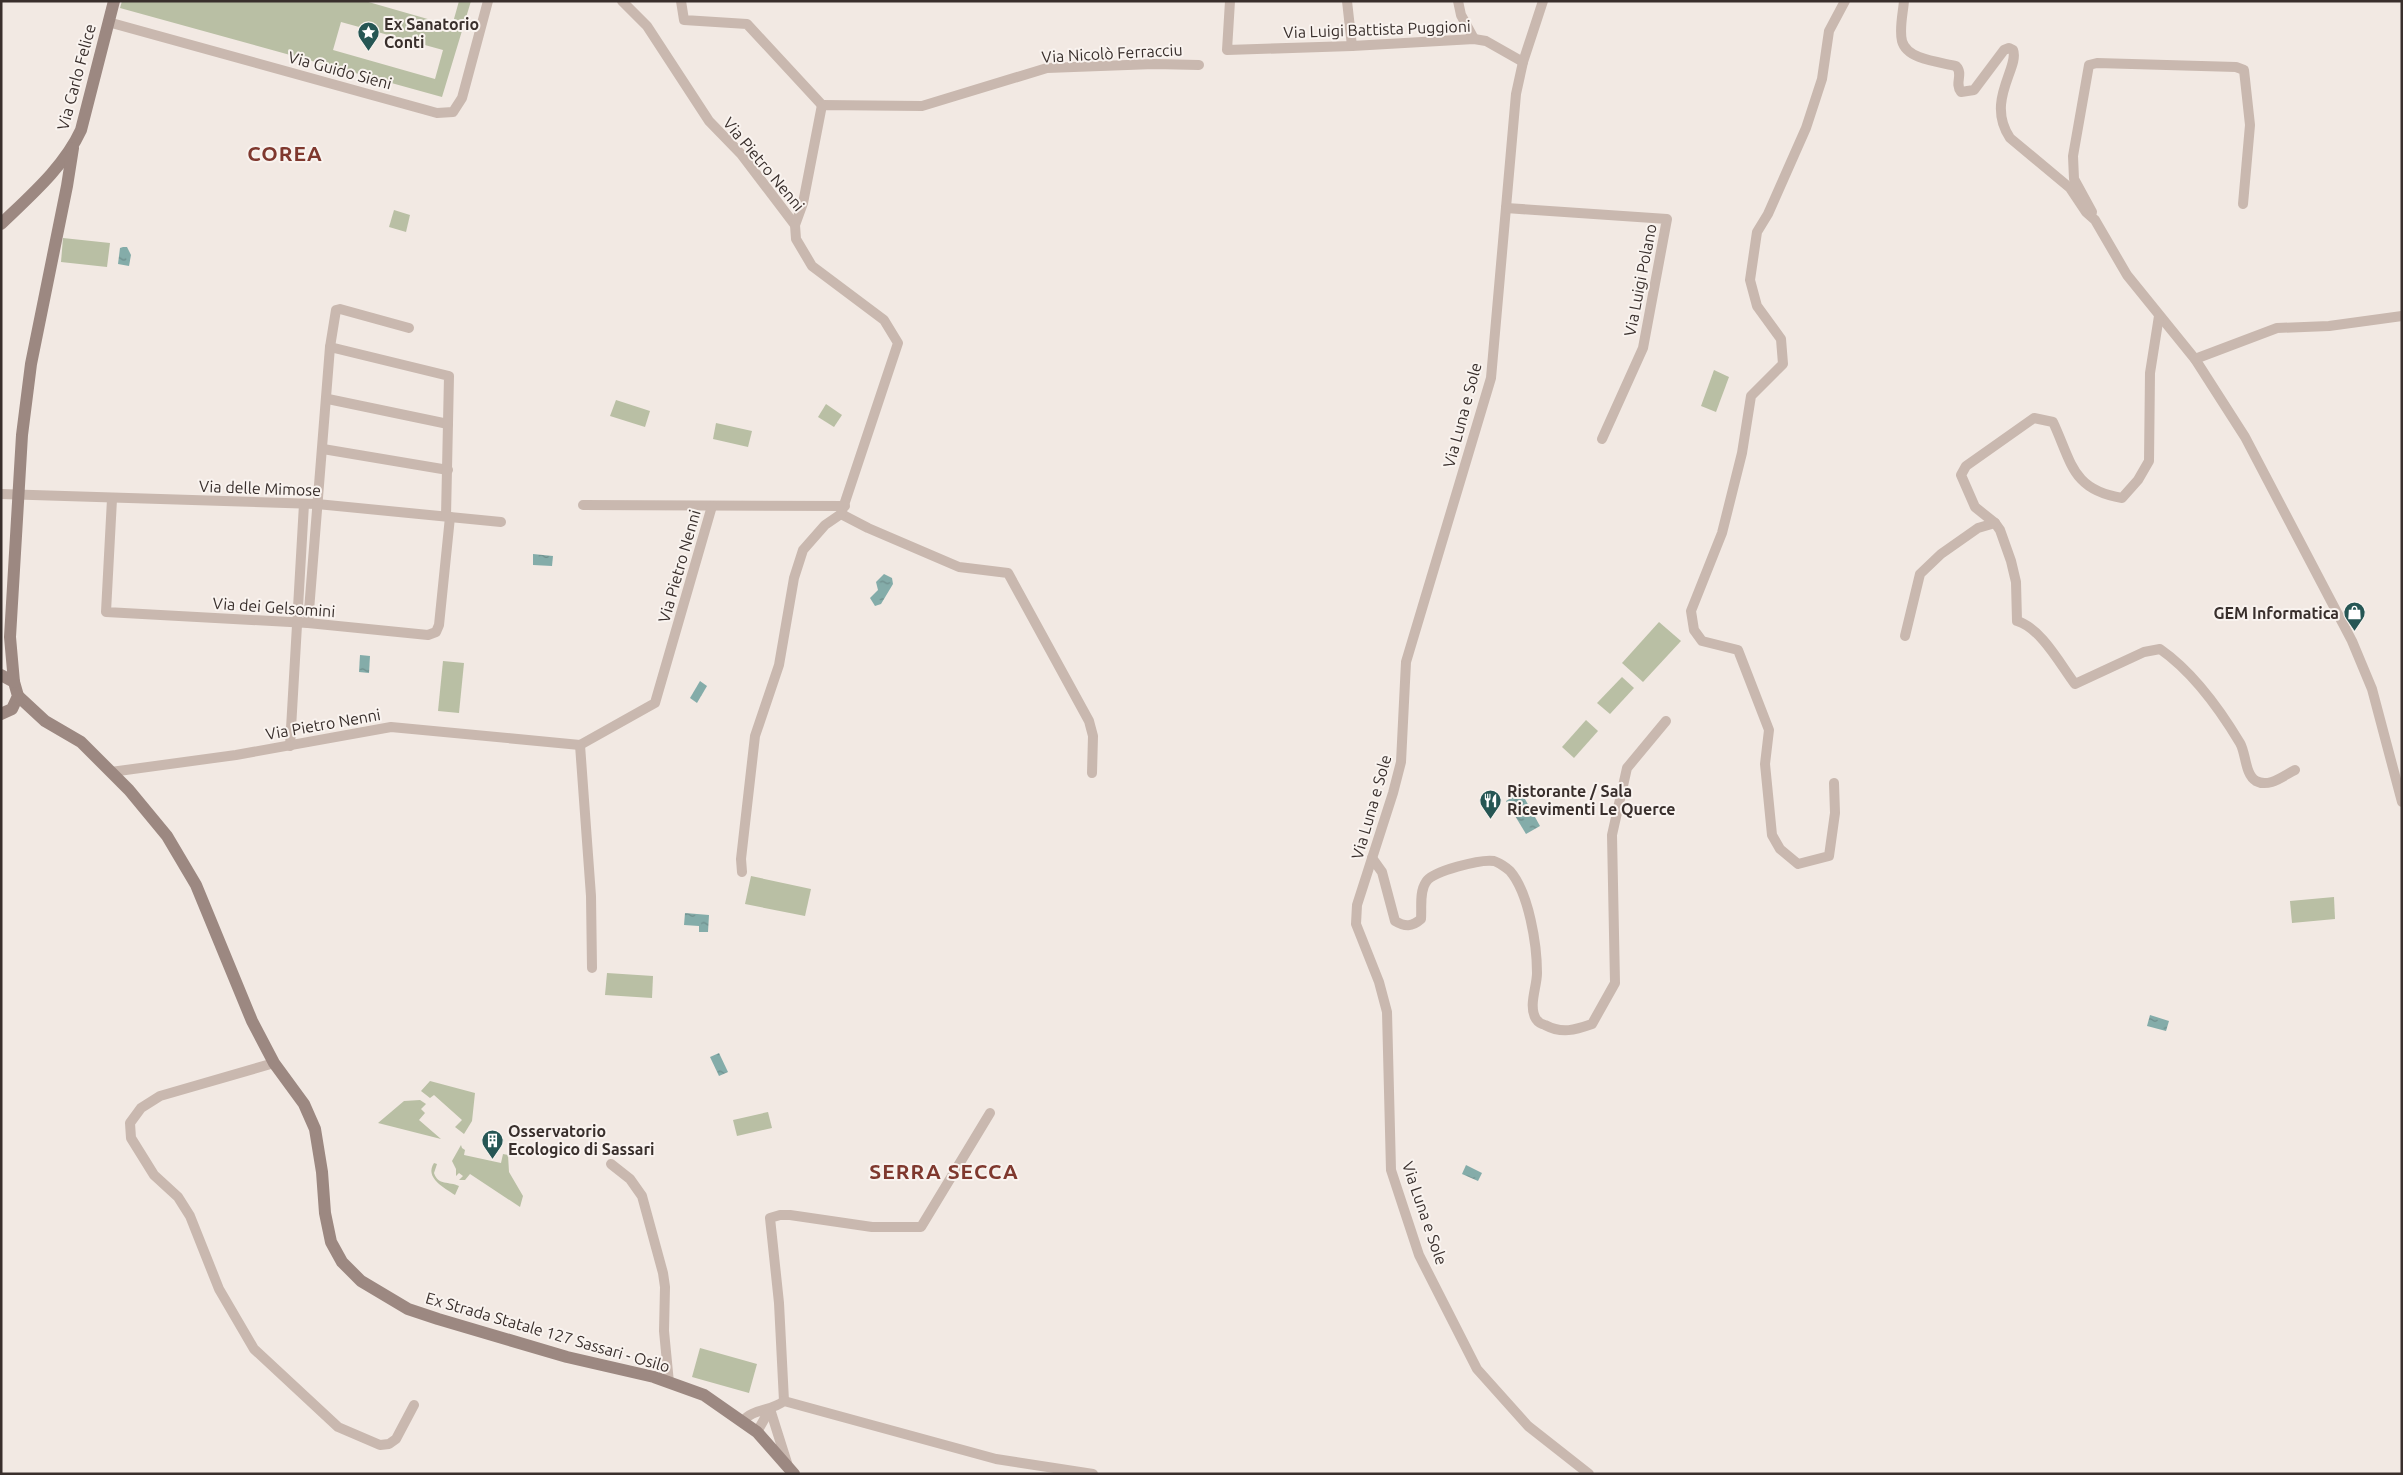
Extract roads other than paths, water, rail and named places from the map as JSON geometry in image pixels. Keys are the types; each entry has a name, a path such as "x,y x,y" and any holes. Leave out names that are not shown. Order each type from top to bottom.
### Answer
{"main road":[{"name":"Via Carlo Felice","path":"1,224 43,183 73,148 81,130 114,1"},
{"path":"6,712 18,696 14,682 10,637 22,435 31,364 73,148"},
{"path":"1,668 10,637"},
{"path":"1,675 14,682"},
{"name":"Ex Strada Statale 127 Sassari - Osilo","path":"18,696 45,721 81,742 129,790 167,836 196,885 252,1021 274,1064 304,1104 315,1129 322,1172 325,1214 331,1242 342,1262 361,1281 408,1309 567,1357 669,1383 704,1395 744,1421 757,1432 791,1471"},
{"name":"Ex Strada Statale 127 Sassari - Osilo","path":"6,712 45,721"}],"street":[{"name":"Via Guido Sieni","path":"108,22 437,113 453,112 462,98 488,1"},
{"name":"Via Pietro Nenni","path":"111,772 290,746 391,727 580,745 654,703 712,506 843,510 898,343 884,320 812,266 796,239 795,225 741,154 709,121 648,26 622,1"},
{"path":"681,1 684,20 747,24 822,105 802,203 795,225"},
{"name":"Via Luigi Battista Puggioni","path":"1230,1 1227,50 1352,46 1474,39 1486,41 1523,62"},
{"path":"1347,1 1352,46"},
{"path":"1458,1 1461,15 1474,39"},
{"name":"Via Luna e Sole","path":"1542,1 1523,62 1516,94 1491,378 1406,662 1401,762 1357,905 1356,924 1379,982 1387,1012 1391,1170 1419,1255 1477,1369 1528,1426 1582,1472"},
{"path":"1834,783 1835,814 1828,856 1798,864 1780,849 1772,835 1765,764 1768,730 1738,650 1702,641 1694,630 1691,611 1722,533 1742,454 1751,396 1783,364 1781,340 1757,306 1750,280 1757,232 1768,214 1806,128 1822,79 1829,31 1845,1"},
{"path":"1904,1 1902,36 1905,47 1914,55 1956,66 1960,73 1958,84 1961,92 1974,90 2004,50 2009,48 2013,50 2014,56 2002,91 2001,116 2005,130 2010,138 2070,188 2086,212 2095,220"},
{"name":"Via Nicolò Ferracciu","path":"822,105 922,106 1047,68 1154,64 1199,65"},
{"path":"2243,204 2250,126 2244,70 2236,67 2089,65 2074,156 2074,179 2127,275 2196,359 2266,474 2352,641 2372,690 2402,802"},
{"name":"Via Luigi Polano","path":"1506,208 1667,219 1643,348 1602,440"},
{"path":"308,623 317,504 328,399 330,347 336,310 340,309 409,328"},
{"path":"2159,316 2150,373 2149,461 2138,480 2122,498 2105,495 2090,488 2076,473 2054,422 2034,418 1966,466 1961,475 1975,507 1995,523 2012,561 2016,582 2017,621 2026,623 2036,632 2075,684 2144,652 2160,649 2216,704 2241,745 2251,778 2256,782 2268,784 2294,770"},
{"path":"2196,359 2277,328 2330,326 2402,316"},
{"path":"330,347 450,376 448,517"},
{"path":"328,399 448,424"},
{"path":"323,449 448,470"},
{"name":"Via delle Mimose","path":"1,494 317,504 501,522"},
{"name":"Via dei Gelsomini","path":"112,499 106,612 296,622 428,635 436,632 439,625 448,517"},
{"path":"290,746 304,504"},
{"path":"583,505 712,506"},
{"path":"742,872 741,859 755,736 779,665 794,578 803,550 843,510 868,528 959,567 1008,573 1089,721 1093,736 1092,773"},
{"path":"1905,636 1920,574 1941,554 1978,528 1995,523"},
{"path":"1372,858 1382,872 1395,921 1406,926 1414,925 1421,920 1422,895 1426,882 1435,873 1481,862 1495,861 1510,871 1528,905 1537,974 1534,995 1534,1017 1538,1022 1555,1031 1572,1031 1592,1024 1614,983 1612,835 1626,768 1666,721"},
{"path":"580,745 590,896 592,968"},
{"path":"274,1064 160,1096 141,1108 130,1123 131,1138 154,1175 178,1197 190,1216 219,1288 254,1349 338,1427 380,1445 389,1444 396,1439 414,1405"},
{"path":"784,1401 770,1218 790,1215 872,1227 920,1227 990,1113"},
{"path":"611,1164 630,1179 642,1196 663,1273 665,1287 664,1331 669,1383"},
{"path":"744,1421 748,1415 770,1409 784,1401 996,1459 1093,1474"},
{"path":"757,1432 770,1409"},
{"path":"770,1409 791,1471"}],"water":[{"path":"127,247 131,255 129,266 118,264 120,248"},
{"path":"533,554 553,556 552,566 533,565"},
{"path":"884,574 892,578 893,584 881,604 875,606 870,598 878,590 876,582"},
{"path":"360,655 370,656 369,673 359,672"},
{"path":"700,681 707,686 697,703 690,698"},
{"path":"1521,792 1540,826 1526,834 1506,801"},
{"path":"685,913 709,915 708,932 699,932 699,926 684,925"},
{"path":"2150,1015 2169,1021 2166,1031 2147,1026"},
{"path":"719,1053 728,1072 719,1076 710,1057"},
{"path":"1466,1165 1482,1173 1478,1181 1462,1174"}],"place":[{"name":"Ex Sanatorio Conti","path":"368,52"},
{"name":"GEM Informatica","path":"2355,632"},
{"name":"Ristorante / Sala Ricevimenti Le Querce","path":"1491,819"},
{"name":"Osservatorio Ecologico di Sassari","path":"492,1159"}],"district":[{"name":"COREA","path":"285,153"},
{"name":"SERRA SECCA","path":"944,1171"}]}
